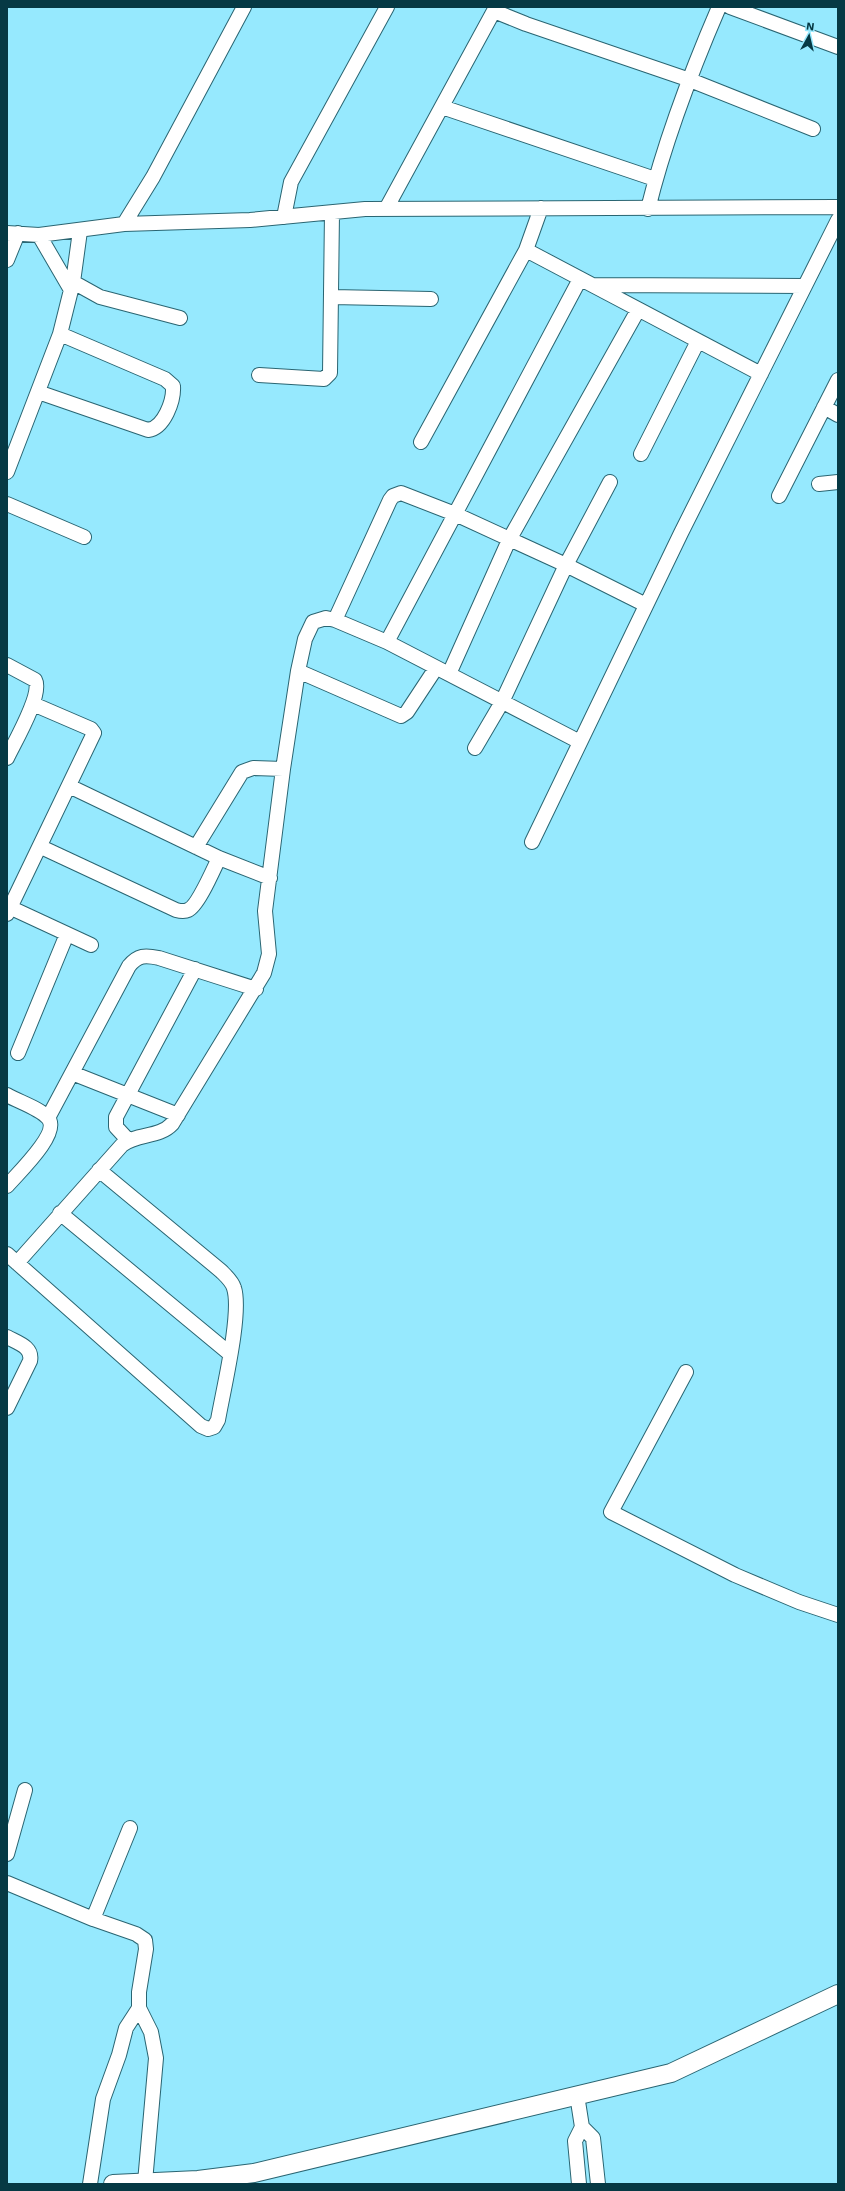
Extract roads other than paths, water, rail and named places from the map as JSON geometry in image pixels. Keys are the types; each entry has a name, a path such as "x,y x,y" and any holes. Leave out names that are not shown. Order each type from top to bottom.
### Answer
{"street":[{"path":"124,224 153,177 244,7"},
{"path":"284,218 291,182 387,7"},
{"path":"648,209 655,179 690,80 719,7"},
{"path":"730,7 838,47"},
{"path":"386,209 495,9 526,24 690,80 813,129"},
{"path":"442,107 655,179"},
{"path":"7,260 12,233 39,235 80,231 124,224 284,218 386,209 838,207"},
{"path":"421,442 526,250 541,208"},
{"path":"259,374 316,379 328,377 332,366 332,213"},
{"path":"532,842 646,605 838,220"},
{"path":"7,472 60,334 72,286 80,231"},
{"path":"39,235 72,286 106,299 180,318"},
{"path":"526,250 760,374"},
{"path":"585,282 805,286"},
{"path":"387,642 454,514 585,282"},
{"path":"332,297 431,299"},
{"path":"449,674 509,540 638,310"},
{"path":"38,392 148,430 157,427 161,423 172,398 173,386 165,379 60,334"},
{"path":"641,454 698,341"},
{"path":"779,496 838,380"},
{"path":"824,407 838,415"},
{"path":"475,748 502,702 566,565 610,482"},
{"path":"819,484 838,482"},
{"path":"335,620 393,496 401,493 454,514 566,565 646,605"},
{"path":"7,504 84,537"},
{"path":"99,1170 230,1279 236,1298 235,1316 218,1420 214,1427 204,1428 12,1258 60,1213 99,1170 128,1140 167,1130 178,1115 256,989 268,963 269,954 264,911 270,878 283,769 298,671 305,639 313,622 326,618 335,620 387,642 580,742"},
{"path":"7,665 35,680 37,689 33,704 7,758"},
{"path":"298,671 401,716 407,712 436,668"},
{"path":"33,704 93,731 94,736 8,909 91,945"},
{"path":"196,847 242,772 253,768 283,769"},
{"path":"69,786 219,858 270,878"},
{"path":"40,847 176,910 182,911 188,910 196,903 219,858"},
{"path":"18,1053 67,934"},
{"path":"48,1118 129,966 136,958 150,956 256,989"},
{"path":"128,1140 116,1127 115,1120 126,1096 195,969"},
{"path":"72,1073 126,1096 178,1115"},
{"path":"7,1095 48,1118 51,1128 47,1138 7,1186"},
{"path":"60,1213 230,1353"},
{"path":"7,1337 26,1347 31,1356 7,1408"},
{"path":"686,1372 611,1512 735,1576 799,1602 838,1615"},
{"path":"7,1854 25,1790"},
{"path":"93,1919 130,1828"},
{"path":"7,1883 93,1919 136,1934 145,1940 146,1949 139,1992 139,2008 151,2032 156,2058 145,2182"},
{"path":"113,2184 198,2180 254,2173 430,2133 577,2095 671,2073 838,1994"},
{"path":"90,2184 103,2099 119,2055 126,2028 139,2008"},
{"path":"577,2095 582,2127 575,2141 579,2184"},
{"path":"582,2127 593,2138 598,2184"}]}
